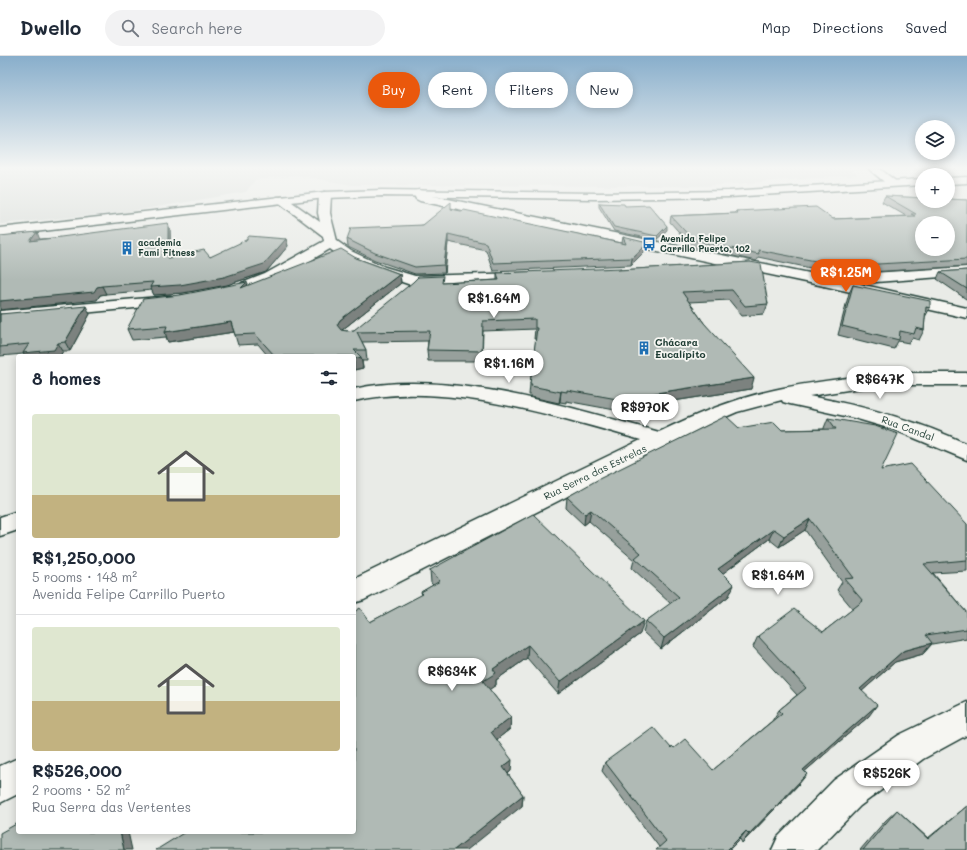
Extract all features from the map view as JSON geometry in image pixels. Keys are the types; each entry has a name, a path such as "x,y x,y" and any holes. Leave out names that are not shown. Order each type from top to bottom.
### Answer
{"street":[{"path":"0,232 221,206"},
{"path":"292,206 346,254 363,263 414,281 543,276"},
{"path":"324,206 324,213 329,238"},
{"path":"462,206 967,312"},
{"path":"0,229 51,226"},
{"path":"232,290 270,277 329,238"},
{"path":"697,269 748,266"},
{"path":"824,281 967,272"},
{"path":"403,292 414,281"},
{"path":"0,316 183,299"},
{"name":"Rua Serra das Estrelas","path":"356,591 661,439 730,408 776,395 880,379 967,379"},
{"path":"356,394 369,391 396,388 476,394 520,401 661,439"},
{"name":"Rua Candal","path":"776,395 884,418 910,427 967,453"},
{"path":"0,527 16,521"},
{"path":"792,850 847,793 911,747 967,718"},
{"path":"0,785 16,776"}],"shaded area":[{"path":"0,206 162,206 127,212 0,224"}],"building":[{"path":"446,206 451,206 451,209 461,211 464,210 626,244 623,237 648,243 632,258 493,263 486,243 448,234 444,265 415,267 375,253 347,239 351,228 423,225"},
{"path":"601,206 650,206 667,226 657,236 614,227"},
{"path":"902,206 915,206 915,208 955,208 955,206 967,206 967,259 842,266 758,250 759,254 693,240 671,216 816,207 833,219 915,216 911,214 916,214"},
{"path":"168,223 168,258 204,250 210,257 246,240 249,236 286,239 264,264 224,277 180,285 150,287 153,282 102,286 97,287 94,292 0,301 0,236 37,232 30,241"},
{"path":"341,249 356,258 400,274 340,320 337,325 341,330 347,331 354,330 418,277 443,276 442,283 499,280 497,273 621,268 618,270 750,262 761,264 768,304 745,306 732,290 682,292 704,323 754,378 617,399 567,390 567,392 561,392 531,386 532,384 530,384 537,328 535,328 535,319 483,321 482,351 427,350 430,331 357,332 366,350 354,350 361,357 356,358 356,354 273,354 255,334 235,335 231,322 165,332 167,326 127,329 143,299 180,295 247,282 241,288"},
{"path":"967,270 967,289 940,272"},
{"path":"853,285 930,301 930,308 926,307 924,330 916,328 914,334 900,331 899,340 842,326"},
{"path":"86,306 65,342 58,343 54,350 23,353 29,344 0,347 0,314"},
{"path":"726,416 739,428 774,422 782,430 836,429 828,418 875,426 898,434 881,470 911,464 967,524 967,560 924,564 967,613 967,629 926,635 932,643 903,651 860,689 877,705 803,770 807,774 749,834 746,831 727,850 656,850 666,841 605,762 653,727 671,748 672,746 674,748 685,739 713,770 782,713 779,710 806,688 758,636 794,609 823,632 863,601 844,579 854,578 810,519 784,536 774,529 718,569 734,585 664,638 646,621 679,597 635,558 641,553 591,510 585,514 567,497 599,479"},
{"path":"533,514 644,621 560,682 528,645 493,669 496,673 483,681 511,717 491,732 512,760 503,767 523,795 454,850 156,850 182,834 356,834 356,611 360,608 370,622 423,594 421,592 440,581 430,570"},
{"path":"967,806 967,850 863,850 897,810 928,839"},
{"path":"16,824 16,834 120,834 124,850 0,850 0,833"}],"place":[{"name":"Avenida Felipe Carrillo Puerto, 102","path":"649,244"},
{"name":"academia Fami Fitness","path":"127,248"},
{"name":"Chácara Eucalípito","path":"644,348"}]}
